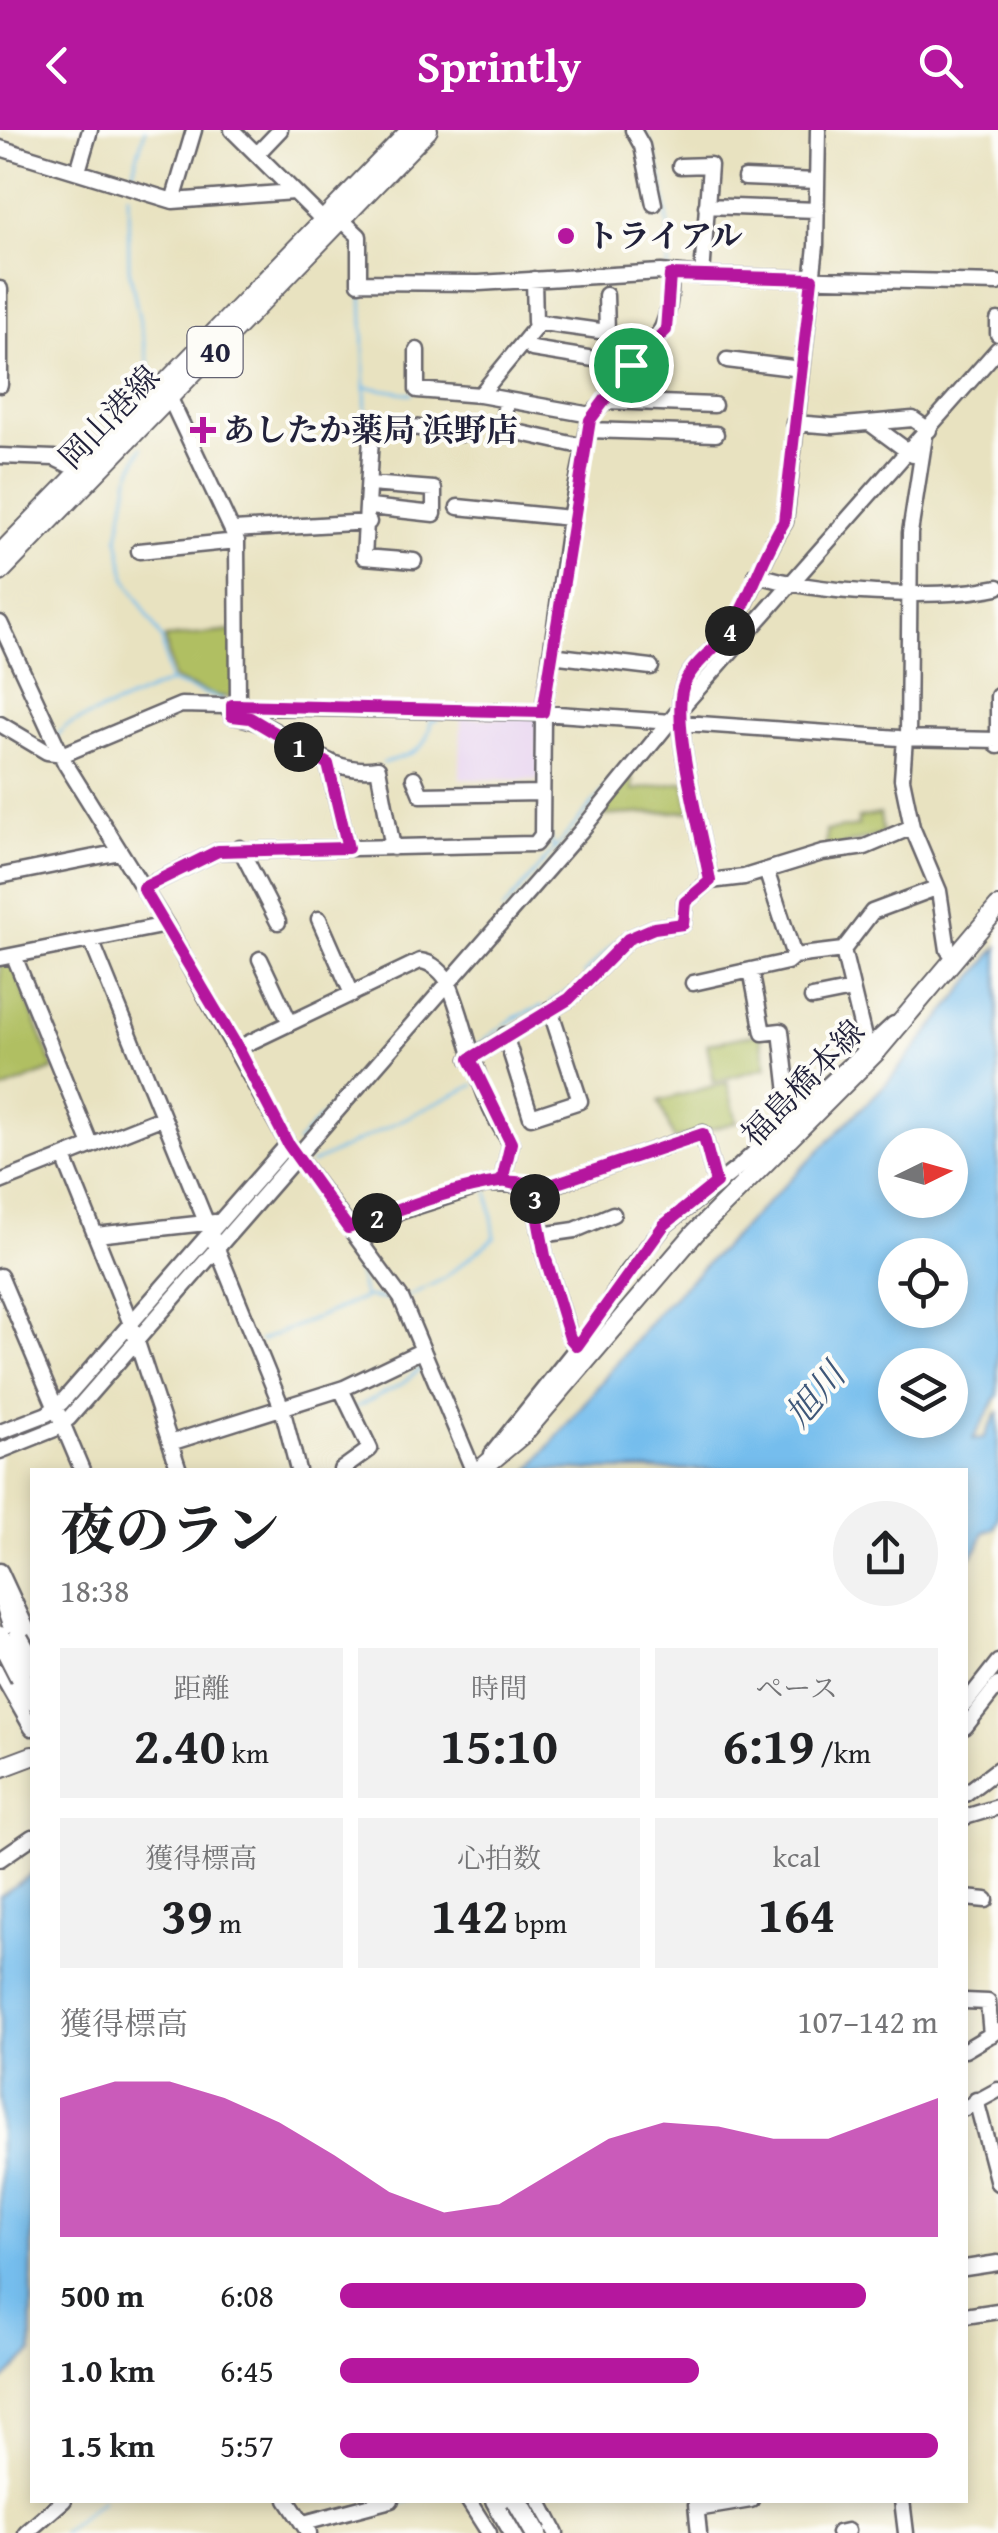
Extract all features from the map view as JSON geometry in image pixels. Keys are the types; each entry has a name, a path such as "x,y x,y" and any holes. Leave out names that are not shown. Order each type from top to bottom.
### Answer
{"highway":[{"path":"0,1588 23,1637 18,1671"},
{"path":"0,1606 23,1637"},
{"path":"0,1654 18,1671 30,1695"},
{"path":"498,2503 516,2533"},
{"path":"520,2503 547,2529"}],"main road":[{"name":"岡山港線","path":"333,223 411,130"},
{"name":"岡山港線","path":"0,554 428,130"},
{"name":"岡山港線","path":"0,572 166,391"},
{"name":"福島橋本線","path":"483,1468 523,1434 696,1234 825,1106 908,1016 998,907"},
{"path":"0,1768 30,1757"}],"street":[{"path":"78,171 90,130"},
{"path":"173,201 194,130"},
{"path":"232,130 294,192 333,223 358,236 361,282 668,275 998,283"},
{"path":"258,153 280,130"},
{"path":"633,130 642,146 654,204"},
{"path":"708,882 673,714 690,674 734,624 784,522 812,279 818,130"},
{"path":"0,148 173,201 294,192"},
{"path":"680,166 710,165 702,276"},
{"path":"744,178 817,181"},
{"path":"706,206 817,210"},
{"path":"143,888 202,856 240,848 535,844 542,835 543,712 584,446 594,417 628,363 666,330 668,275"},
{"path":"534,279 535,322 607,332 606,295"},
{"path":"0,289 0,385"},
{"path":"998,320 998,334"},
{"path":"480,395 540,322"},
{"path":"532,349 628,363"},
{"path":"96,1236 211,1238 295,1158 673,714 998,349"},
{"path":"417,350 416,390 480,395 506,403 716,434"},
{"path":"728,360 800,369"},
{"path":"166,391 235,536 231,707"},
{"path":"506,403 503,430 584,446"},
{"path":"594,417 714,406"},
{"path":"798,423 870,424 903,419 926,429"},
{"path":"414,562 364,557 372,421 460,434"},
{"path":"870,424 910,452"},
{"path":"910,452 902,779 912,827 942,901 948,950 955,958"},
{"path":"0,456 54,458 80,471"},
{"path":"139,551 367,518 434,514 434,489 370,484"},
{"path":"458,507 570,518"},
{"path":"759,575 788,585 906,592 998,586"},
{"path":"0,623 84,798 166,925 238,1048 295,1158 402,1299 419,1352 481,1468"},
{"path":"551,655 651,667"},
{"path":"0,724 48,752 64,754 181,705 673,714 906,738 998,742 998,696"},
{"path":"231,707 328,764 352,770 378,768 393,848"},
{"path":"328,764 348,848"},
{"path":"414,778 416,793 422,795 542,793"},
{"path":"473,1056 569,999 628,939 654,928 683,924 682,915 690,894 708,882 767,872 829,853 865,847 912,827"},
{"path":"240,848 278,922"},
{"path":"0,876 120,852"},
{"path":"767,872 794,956"},
{"path":"692,983 794,956 842,950 872,912 936,888"},
{"path":"319,919 352,994"},
{"path":"91,1145 7,957 166,925"},
{"path":"91,940 282,1408 297,1468"},
{"path":"842,950 866,1046"},
{"path":"260,959 290,1023"},
{"path":"238,1048 420,961 428,962 446,979 480,1082 511,1143 504,1181"},
{"path":"751,970 762,1033 781,1032 790,1120"},
{"path":"812,998 852,990"},
{"path":"505,1035 531,1117 580,1101 550,1009"},
{"path":"483,1468 664,1225 790,1120 866,1046 908,1016"},
{"path":"0,1182 161,1118"},
{"path":"348,1228 444,1195 504,1181 532,1188 703,1134 716,1183"},
{"path":"64,1157 134,1332 178,1468"},
{"path":"0,1451 58,1417 134,1332 222,1221 295,1158"},
{"path":"532,1188 560,1309 577,1346"},
{"path":"541,1236 575,1230 613,1214"},
{"path":"0,1276 81,1468"},
{"path":"170,1443 341,1389 419,1352"},
{"path":"341,1389 366,1452 345,1468"},
{"path":"0,1432 58,1417"},
{"path":"0,1571 23,1637 0,1654"},
{"path":"968,1700 998,1662"},
{"path":"18,1671 30,1720"},
{"path":"968,1723 996,1690"},
{"path":"968,1792 998,1769"},
{"path":"968,1816 998,1807"},
{"path":"0,1859 30,1839"},
{"path":"968,1898 986,1900"},
{"path":"968,2002 988,2002 994,2032 968,2048"},
{"path":"998,2090 970,2104 998,2182"},
{"path":"968,2268 998,2263"},
{"path":"968,2316 998,2311"},
{"path":"26,2533 61,2503"},
{"path":"289,2503 306,2528 379,2503"},
{"path":"470,2503 489,2533"},
{"path":"527,2533 547,2529 541,2503"},
{"path":"902,2503 906,2533"},
{"path":"696,2505 699,2533"}],"shaded area":[{"path":"538,717 539,780 460,779 461,718"}],"green space":[{"path":"234,631 235,698 212,695 173,679 165,638"},
{"path":"629,778 633,779 633,790 685,782 690,811 596,816"},
{"path":"880,814 883,834 826,850 826,831 858,826 858,818"},
{"path":"0,963 13,965 54,1069 0,1091"},
{"path":"760,1033 767,1067 714,1082 707,1044"},
{"path":"727,1082 737,1122 674,1139 659,1101"}],"water":[{"name":"旭川","path":"998,947 998,1395 973,1439 984,1438 998,1411 998,1518 994,1528 984,1532 978,1548 968,1559 968,1468 532,1468 659,1311 889,1081"},
{"path":"30,1875 30,2355 0,2383 0,1896"}],"waterway":[{"path":"130,181 145,130"},
{"path":"643,130 656,159 664,197 668,269"},
{"path":"128,194 129,269 151,376"},
{"path":"362,289 366,420"},
{"path":"367,387 412,394"},
{"path":"142,447 129,477 118,538 126,579 162,640 169,680"},
{"path":"57,736 66,726 170,682 222,699"},
{"path":"383,763 416,751 426,740 431,721 437,720"},
{"path":"502,911 639,749"},
{"path":"549,834 554,850"},
{"path":"584,974 617,940"},
{"path":"550,1002 569,990"},
{"path":"478,1045 514,1018 543,1006"},
{"path":"297,1143 366,1067"},
{"path":"311,1164 474,1085"},
{"path":"295,1167 329,1223 346,1235"},
{"path":"405,1298 443,1279 495,1237 488,1192"},
{"path":"219,1234 236,1213"},
{"path":"350,1241 364,1297"},
{"path":"157,1306 210,1244"},
{"path":"260,1341 366,1297 398,1301"},
{"path":"355,1408 402,1384 421,1368 419,1359"},
{"path":"64,1411 96,1376"},
{"path":"347,1415 353,1430"},
{"path":"0,1443 54,1419"},
{"path":"63,2533 98,2503"},
{"path":"394,2504 398,2503"}],"place":[{"name":"トライアル","path":"566,236"},
{"name":"あしたか薬局 浜野店","path":"203,430"}],"route":[{"path":"631,365 591,415 570,518 543,712 496,714 232,705 232,716 250,718 328,764 348,848 218,851 143,888 238,1048 288,1144 348,1228 444,1195 502,1181 532,1188 554,1184 630,1155 703,1134 716,1183 664,1225 577,1346 570,1338 560,1309 532,1188 527,1184 502,1181 511,1143 470,1059 518,1026 569,999 606,957 628,939 654,928 683,924 682,912 690,894 710,881 681,724 682,692 690,674 734,624 763,554 784,522 812,279 670,275 666,330 631,365"}]}
